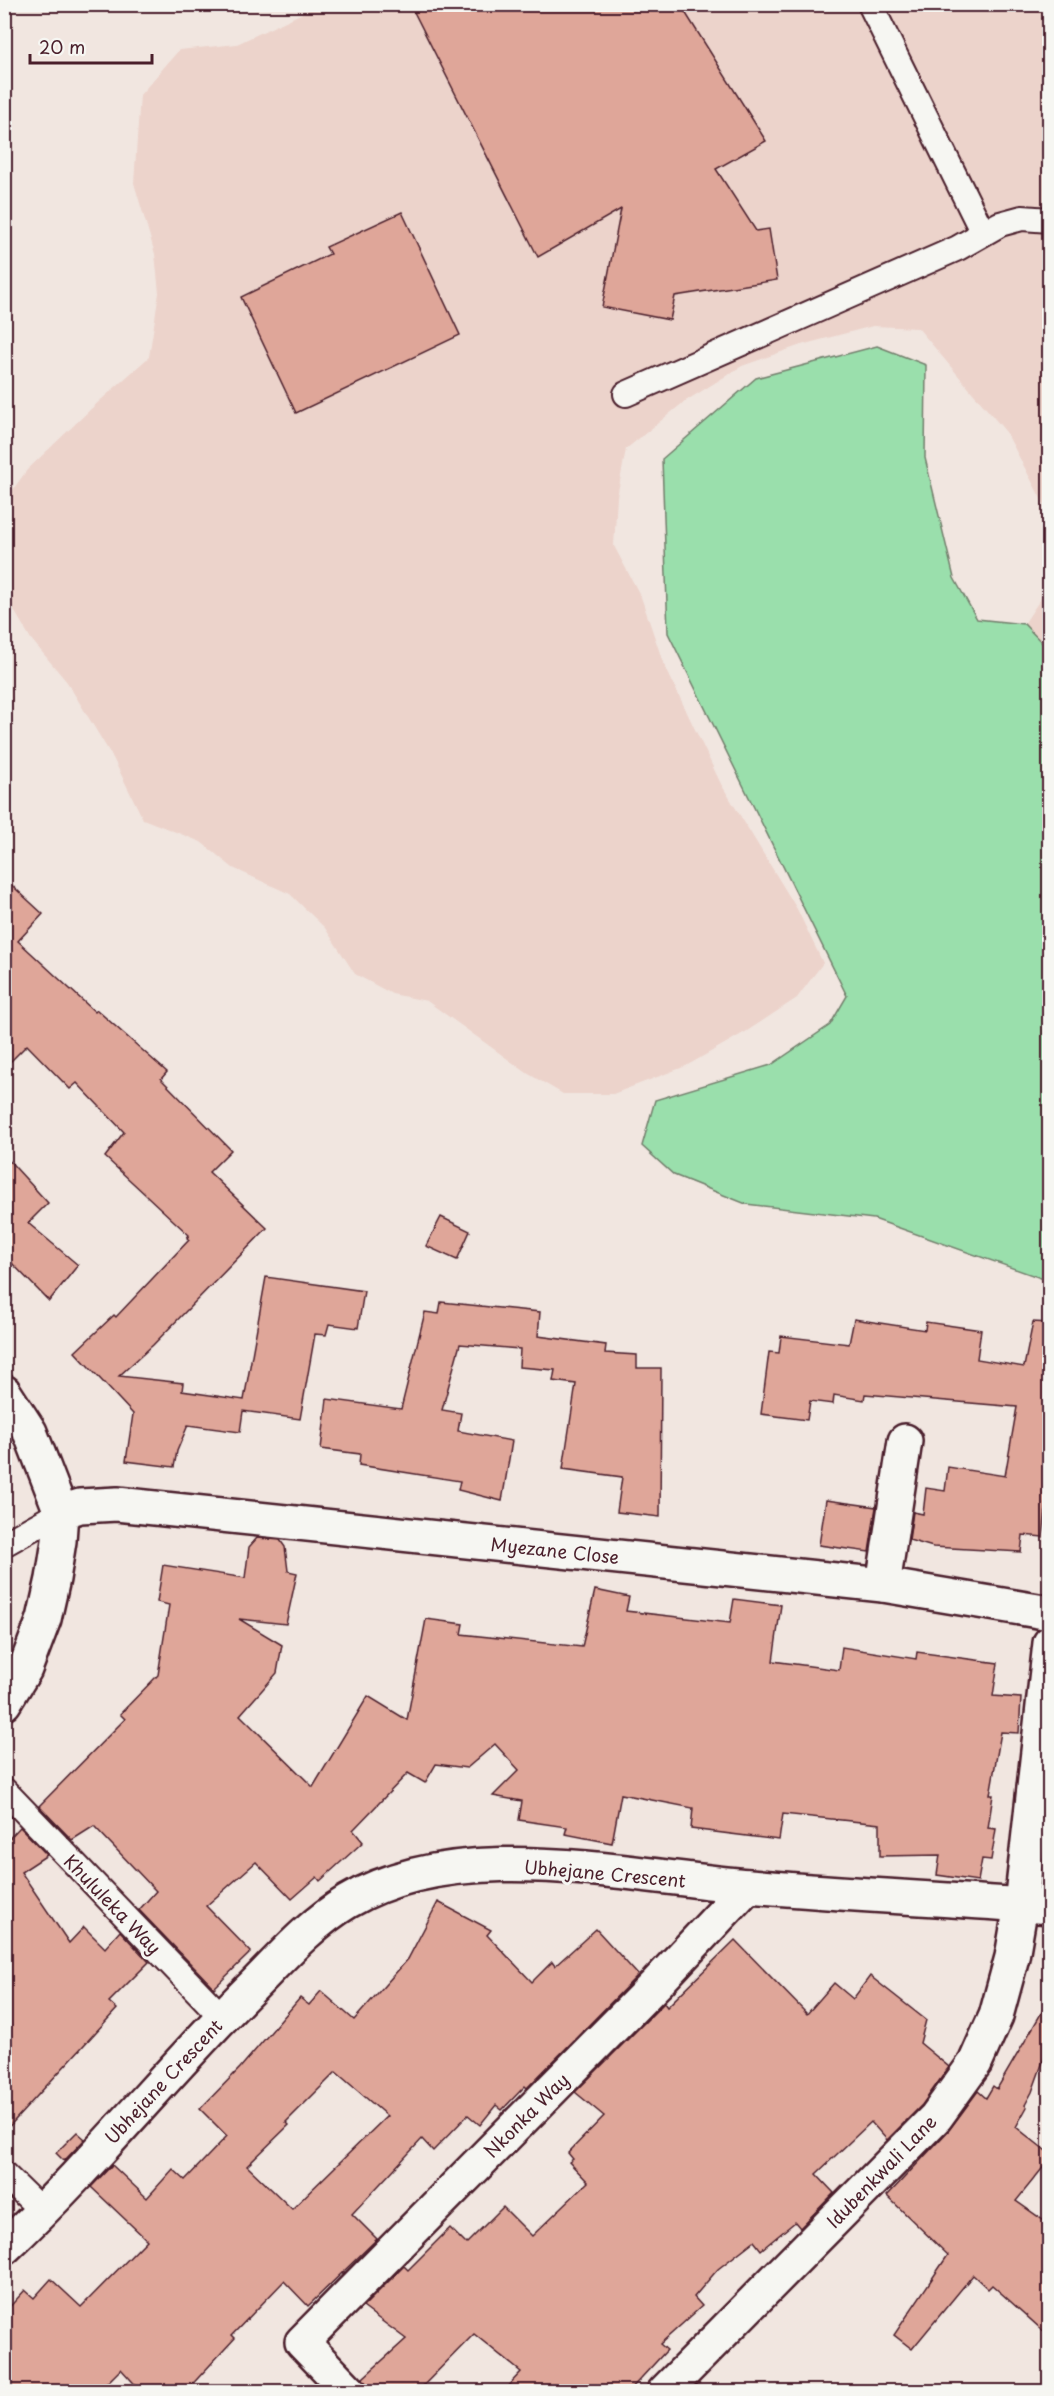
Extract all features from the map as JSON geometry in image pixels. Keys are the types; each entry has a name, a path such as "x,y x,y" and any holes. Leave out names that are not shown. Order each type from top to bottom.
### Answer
{"street":[{"path":"4,1392 30,1432 61,1512 59,1541 44,1619 25,1669 4,1703"},
{"path":"883,1585 905,1441"},
{"name":"Myezane Close","path":"61,1512 80,1506 117,1504 883,1585 1050,1612"},
{"path":"1035,1906 1050,1643"},
{"name":"Ubhejane Crescent","path":"4,2248 43,2212 222,2017 307,1932 346,1902 388,1882 422,1873 478,1866 544,1864 748,1886 1035,1906"},
{"name":"Nkonka Way","path":"350,2391 302,2342 657,1983 748,1886"},
{"name":"Idubenkwali Lane","path":"663,2391 936,2117 975,2063 996,2016 1012,1957 1035,1906"}],"lane":[{"path":"870,4 983,233"},
{"path":"626,394 958,248 1000,224 1022,218 1050,220"},
{"path":"4,1544 61,1512"},
{"name":"Khululeka Way","path":"4,1790 222,2017"},
{"path":"4,2174 43,2212"}],"shaded area":[{"path":"314,5 1049,5 1049,514 1006,432 918,328 873,326 801,345 742,366 684,402 626,449 617,497 614,546 641,597 663,662 721,784 797,909 823,963 797,998 747,1031 686,1066 613,1094 563,1094 527,1073 427,1001 392,994 355,974 325,928 290,894 233,868 201,842 143,819 113,758 67,682 31,639 5,595 4,502 27,470 149,357 159,293 155,254 134,183 140,95 179,50 237,44 309,10"},
{"path":"1049,586 1049,650 1024,624"}],"green space":[{"path":"877,346 926,365 925,458 954,578 977,619 1024,624 1049,650 1049,1281 874,1219 746,1204 674,1175 642,1146 655,1100 771,1065 830,1025 847,996 668,633 662,459 756,378"}],"building":[{"path":"410,4 680,4 766,141 716,169 756,231 769,229 777,280 675,296 670,320 602,307 621,209 538,257"},
{"path":"402,212 460,335 296,413 241,297 330,254 326,247"},
{"path":"4,878 43,914 18,941 95,1012 97,1010 167,1072 161,1079 231,1150 209,1172 267,1228 153,1345 119,1376 183,1383 182,1391 244,1400 266,1277 364,1291 358,1328 329,1324 326,1335 315,1334 300,1419 243,1411 240,1432 188,1425 177,1451 174,1467 126,1461 133,1414 75,1352 114,1315 116,1317 189,1240 187,1238 189,1235 105,1157 124,1132 77,1083 70,1089 27,1045 4,1068"},
{"path":"4,1155 48,1203 28,1223 78,1265 49,1301 4,1255"},
{"path":"441,1217 470,1231 457,1260 426,1246"},
{"path":"441,1302 540,1312 538,1336 606,1345 605,1353 637,1355 637,1368 661,1368 660,1517 617,1512 622,1477 563,1469 576,1384 553,1381 555,1370 519,1367 520,1349 460,1344 442,1410 461,1413 458,1431 512,1441 502,1501 458,1490 460,1481 359,1465 360,1454 321,1449 327,1399 401,1409 425,1312 439,1314"},
{"path":"854,1319 925,1330 926,1322 981,1330 977,1359 1024,1367 1033,1322 1050,1323 1050,1469 1043,1537 1023,1535 1021,1552 933,1547 909,1540 913,1512 923,1514 926,1488 945,1491 948,1467 1005,1476 1017,1407 865,1394 864,1400 834,1395 833,1404 810,1401 807,1420 761,1414 769,1352 779,1353 781,1336 849,1344"},
{"path":"826,1500 876,1507 869,1552 819,1545"},
{"path":"257,1538 280,1540 285,1547 288,1571 297,1573 286,1624 239,1619 282,1645 277,1673 240,1715 313,1787 368,1696 407,1720 426,1619 463,1624 461,1634 582,1647 595,1590 629,1597 626,1611 730,1623 734,1599 781,1605 773,1661 839,1670 842,1647 916,1659 917,1652 998,1663 993,1696 1021,1698 1019,1733 1001,1732 990,1795 993,1795 988,1828 996,1829 991,1860 982,1859 978,1881 937,1875 940,1855 880,1856 880,1824 783,1814 779,1840 691,1829 693,1808 621,1794 612,1843 565,1834 567,1827 519,1820 522,1801 493,1796 519,1770 495,1744 467,1768 436,1764 425,1783 408,1773 353,1830 363,1842 320,1881 317,1877 292,1899 256,1862 206,1906 251,1952 214,1988 139,1910 156,1891 94,1826 72,1840 39,1806 125,1719 120,1714 158,1675 169,1605 157,1602 163,1565 245,1578 249,1547"},
{"path":"20,1827 47,1855 21,1872 69,1943 84,1927 105,1948 120,1931 149,1962 109,2002 117,2009 4,2132 4,1844"},
{"path":"438,1902 491,1930 487,1935 532,1982 552,1962 555,1966 596,1929 638,1975 527,2088 525,2086 502,2110 496,2105 480,2125 468,2115 433,2151 422,2139 352,2214 377,2239 308,2306 284,2281 232,2335 235,2338 186,2391 141,2391 121,2369 99,2391 4,2391 4,2313 25,2290 34,2298 51,2279 81,2307 147,2240 91,2187 112,2165 147,2198 173,2169 185,2180 227,2136 200,2109 240,2068 300,1998 309,2005 321,1991 354,2020 408,1959","holes":["336,2072 387,2116 292,2209 247,2166 289,2125 286,2122"]},
{"path":"735,1940 807,2014 834,1983 853,1999 870,1976 926,2020 920,2043 949,2067 922,2105 887,2140 871,2122 816,2174 834,2193 800,2228 795,2222 761,2250 754,2241 718,2269 694,2297 702,2306 660,2344 667,2350 629,2391 503,2391 521,2372 474,2334 418,2391 368,2391 363,2378 406,2339 363,2307 404,2266 408,2270 450,2228 466,2244 503,2207 532,2236 588,2182 569,2162 573,2159 568,2153 604,2116 575,2092 664,2003 667,2007"},
{"path":"1046,2005 1050,2007 1050,2042 1025,2105 1027,2107 1016,2127 1050,2154 1050,2159 1016,2201 1050,2225 1050,2337 992,2285 988,2289 973,2275 912,2349 894,2335 948,2255 887,2196 949,2130 978,2091 986,2098 993,2086 997,2089"},
{"path":"77,2132 85,2139 64,2161 56,2153"}]}
